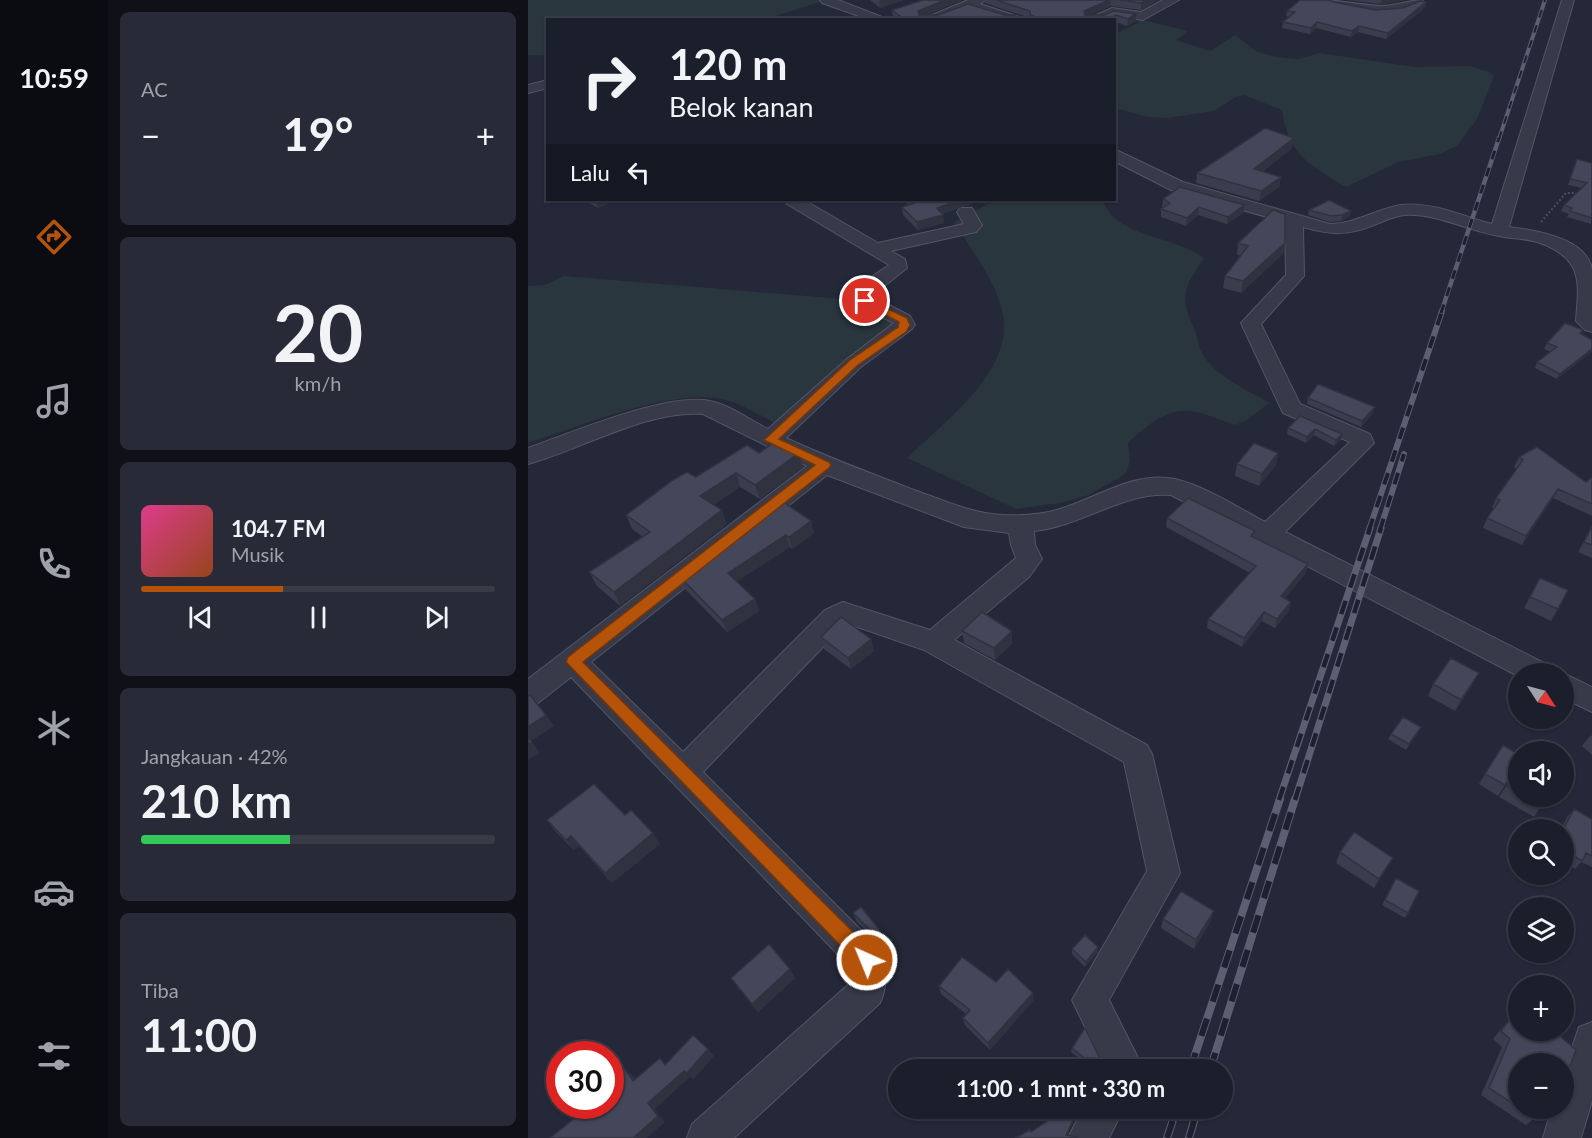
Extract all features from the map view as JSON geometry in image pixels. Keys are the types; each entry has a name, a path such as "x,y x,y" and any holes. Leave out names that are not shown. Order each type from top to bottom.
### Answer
{"street":[{"path":"826,0 877,16 896,9"},
{"path":"1096,18 1112,12 1143,16 1173,0"},
{"path":"1326,0 1379,10 1407,7 1417,0"},
{"path":"1499,231 1568,0"},
{"path":"932,18 974,3 1017,18"},
{"path":"528,89 546,84"},
{"path":"1116,155 1177,186 1339,230 1351,229 1403,210 1411,210 1499,231 1530,234 1560,244 1578,260 1586,275 1587,321 1592,326"},
{"path":"770,440 854,363 905,325 903,320 865,301 862,296 865,290 898,268 898,263 795,201"},
{"path":"878,249 970,228 973,225 966,212"},
{"path":"1269,534 1363,443 1362,439 1291,408 1251,322 1295,276 1294,219"},
{"path":"528,456 644,415 693,406 708,406 770,440 824,465 973,521 995,525 1060,518 1142,486 1157,484 1179,488 1353,580 1518,663"},
{"path":"528,695 824,465"},
{"path":"934,642 1020,570 1029,559 1023,544 1021,524"},
{"path":"683,772 834,617 843,612 934,642 1137,754 1164,873 1090,1000 1120,1059"},
{"path":"573,662 867,960 868,992 706,1138"},
{"path":"1574,691 1592,700"},
{"path":"1562,1138 1592,1040"},
{"path":"1087,1138 1098,1119"}],"path":[{"path":"1530,234 1566,193 1583,194"}],"shaded area":[{"path":"528,0 826,0 769,18 546,18 546,55 528,55"},
{"path":"1143,20 1188,31 1176,40 1210,51 1235,35 1258,52 1276,57 1299,59 1320,53 1414,67 1469,66 1489,72 1494,76 1477,119 1457,146 1440,154 1399,162 1346,187 1312,165 1295,148 1289,138 1282,110 1244,95 1236,97 1214,111 1168,118 1147,117 1116,108 1116,34"},
{"path":"994,201 1104,201 1120,222 1132,229 1192,250 1204,258 1191,278 1185,300 1201,350 1223,376 1269,403 1247,420 1235,425 1190,411 1164,416 1148,425 1128,443 1130,460 1127,471 1122,476 1089,495 1060,503 1016,509 907,458 956,413 987,376 998,356 1003,336 1003,315 995,290 954,222"},
{"path":"564,276 855,300 902,320 776,424 746,407 726,400 705,397 654,403 627,410 528,443 528,286 545,285"}],"building":[{"path":"923,0 945,0 918,11 919,15 938,15 968,4 1005,15 1016,15 1014,18 902,18 892,10"},
{"path":"996,0 1109,0 1084,11 1085,15 1104,15 1114,11 1136,14 1128,19 1116,15 1111,18 1038,18 1030,15 1030,11"},
{"path":"1119,0 1146,0 1141,3"},
{"path":"1300,0 1327,0 1375,10 1403,8 1420,1 1426,2 1388,33 1359,26 1352,31 1317,22 1311,28 1283,22 1295,12 1287,11"},
{"path":"1265,128 1294,138 1254,169 1281,177 1261,191 1197,173"},
{"path":"1577,159 1592,163 1592,218 1570,211 1572,208 1564,205 1587,183 1570,179"},
{"path":"1180,187 1244,205 1228,217 1199,207 1187,218 1161,209 1170,203 1163,199"},
{"path":"1329,200 1351,211 1331,216 1309,210"},
{"path":"912,201 958,201 937,208 943,215 917,222 902,207 915,203"},
{"path":"1273,210 1285,214 1285,243 1243,281 1225,276 1248,246 1238,243"},
{"path":"1565,323 1583,330 1580,333 1592,340 1592,349 1560,374 1537,362 1557,347 1547,343"},
{"path":"1318,384 1375,407 1362,421 1308,398"},
{"path":"1300,416 1342,434 1336,440 1315,429 1307,437 1288,428"},
{"path":"776,441 799,453 755,485 736,473 700,496 722,510 614,592 589,572 650,532 626,515 673,480 687,472 696,477 747,445 759,453"},
{"path":"1254,443 1278,453 1262,474 1237,464"},
{"path":"1537,447 1586,482 1592,477 1592,504 1558,489 1526,536 1487,518 1500,500 1496,498 1523,460 1519,457"},
{"path":"1188,498 1255,531 1251,536 1308,564 1281,596 1291,602 1277,619 1264,612 1244,638 1208,619 1256,566 1167,518"},
{"path":"785,503 811,521 789,537 786,535 728,573 755,599 722,620 681,578 746,527 748,528"},
{"path":"1592,526 1592,545 1584,542"},
{"path":"1540,578 1568,590 1558,609 1530,597"},
{"path":"982,612 1012,631 994,648 962,631"},
{"path":"841,617 871,639 848,658 821,637"},
{"path":"1451,658 1479,673 1461,700 1433,684"},
{"path":"530,695 546,715 528,727 528,696"},
{"path":"1403,717 1421,727 1409,744 1391,734"},
{"path":"1503,745 1508,748 1508,781 1505,785 1485,774"},
{"path":"594,784 625,815 631,810 653,833 605,873 571,836 566,840 547,820"},
{"path":"1574,809 1592,819 1592,856 1586,853 1582,861 1574,856 1574,819 1569,819"},
{"path":"1354,832 1393,858 1379,879 1340,852"},
{"path":"1396,878 1419,891 1408,913 1385,900"},
{"path":"1181,891 1214,911 1196,940 1163,919"},
{"path":"861,907 892,945 883,952 877,937 853,913"},
{"path":"1085,935 1098,947 1086,962 1072,949"},
{"path":"769,944 790,969 752,1004 731,978"},
{"path":"962,957 996,982 1008,969 1033,993 988,1043 963,1018 970,1010 939,986"},
{"path":"1508,1022 1508,1037 1501,1031"},
{"path":"1085,1028 1100,1059 1086,1059 1072,1048"},
{"path":"693,1035 708,1049 687,1073 684,1071 648,1103 658,1116 633,1138 550,1138 573,1119 624,1119 624,1068 633,1081 660,1058 665,1065"},
{"path":"1509,1041 1566,1041 1576,1050 1574,1055 1574,1053 1508,1053 1508,1100 1489,1088"},
{"path":"1050,1119 1074,1119 1066,1135 1077,1137 1015,1138 1030,1130 1031,1132"}],"railway":[{"path":"1499,139 1545,0"},
{"path":"1441,313 1499,138"},
{"path":"1369,530 1442,311"},
{"path":"1380,530 1404,454"},
{"path":"1279,800 1370,528"},
{"path":"1295,800 1381,528"},
{"path":"1194,1059 1280,799"},
{"path":"1213,1059 1295,799"},
{"path":"1167,1138 1173,1119"},
{"path":"1189,1138 1195,1119"}],"route":[{"path":"865,301 903,320 905,325 854,363 770,440 824,465 573,662 867,960"}]}
